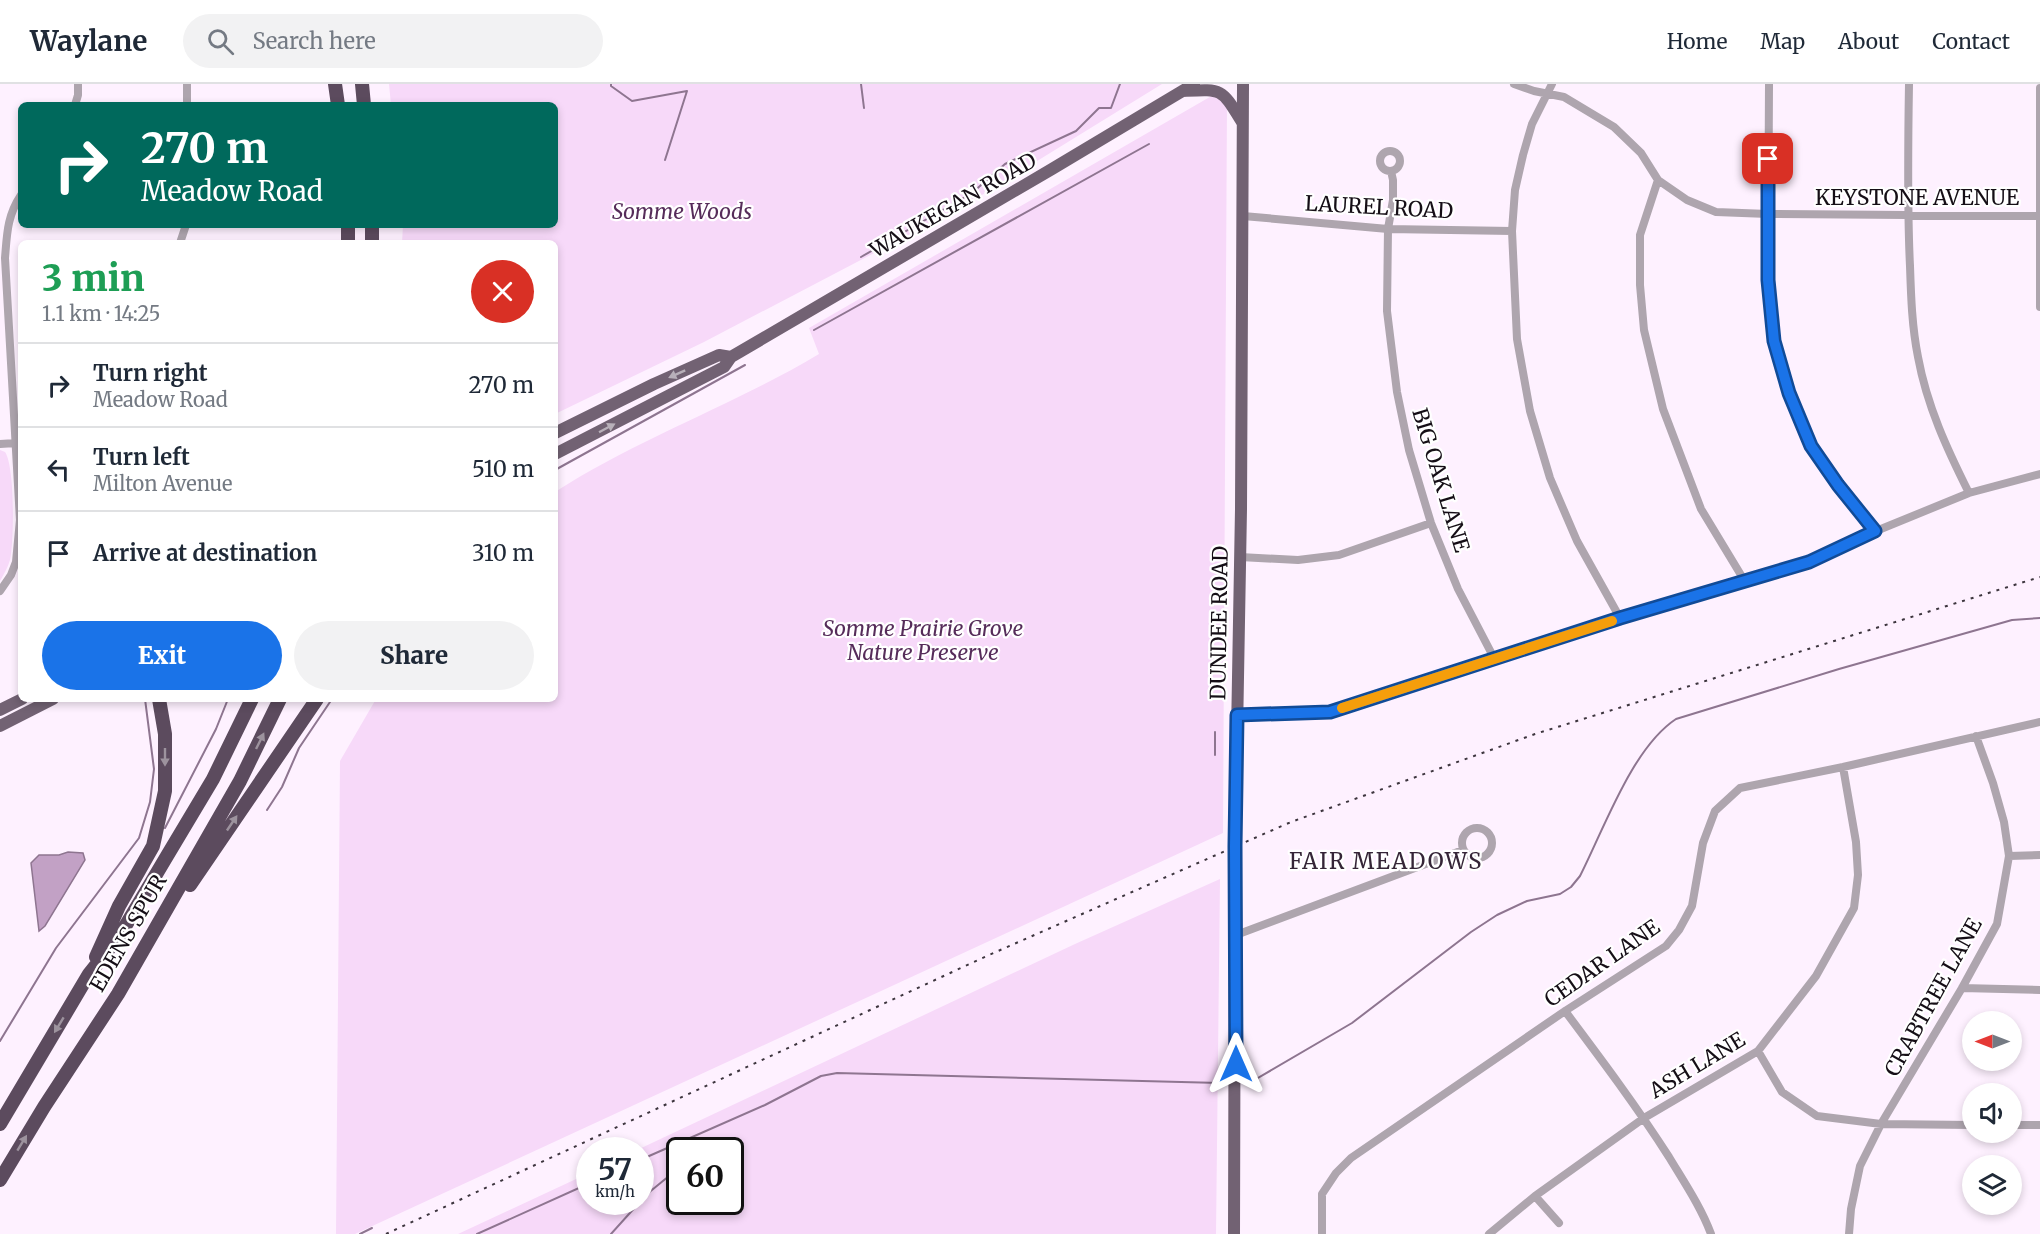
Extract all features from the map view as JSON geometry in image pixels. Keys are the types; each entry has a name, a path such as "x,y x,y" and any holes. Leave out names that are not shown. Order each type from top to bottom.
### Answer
{"highway":[{"path":"335,84 338,102"},
{"path":"362,84 364,102"},
{"path":"88,974 119,906 153,846 165,791 165,734 160,702"},
{"name":"EDENS SPUR","path":"0,1124 88,974 120,935 213,779 251,702"},
{"name":"EDENS SPUR","path":"0,1180 44,1107 118,994 240,781 279,702"},
{"path":"118,994 227,829 315,702"}],"main road":[{"name":"WAUKEGAN ROAD","path":"558,452 724,367 731,357 1194,84"},
{"name":"DUNDEE ROAD","path":"1234,1234 1235,846 1244,84"},
{"path":"1182,91 1214,89 1226,95 1243,124"},
{"name":"WAUKEGAN ROAD","path":"558,432 719,355 731,357"},
{"path":"0,710 18,701"},
{"path":"0,726 47,702"}],"street":[{"path":"76,102 78,84"},
{"path":"187,84 187,102"},
{"name":"KEYSTONE AVENUE","path":"1515,84 1564,97 1614,127 1641,153 1658,180 1687,200 1716,212 2039,216"},
{"path":"1552,84 1532,124 1515,190 1512,231 1517,339 1530,411 1550,478 1576,541 1620,618"},
{"path":"1769,84 1768,280 1774,341 1789,393 1811,446 1838,485 1875,531"},
{"path":"1909,84 1907,214 1912,315 1918,358 1943,441 1969,493"},
{"path":"2040,88 2040,307"},
{"name":"BIG OAK LANE","path":"1391,171 1393,200 1388,229 1386,311 1397,392 1409,450 1431,523 1458,589 1495,660"},
{"path":"1658,180 1640,235 1640,285 1644,330 1663,409 1701,509 1744,580"},
{"path":"18,199 12,208 2,257 16,443 18,508"},
{"name":"LAUREL ROAD","path":"1243,216 1388,229 1512,231"},
{"path":"0,444 16,443"},
{"path":"1237,715 1330,712 1620,618 1809,562 1875,531 1969,493 2040,474"},
{"path":"1240,557 1298,560 1339,555 1431,523"},
{"path":"0,591 11,575 18,545"},
{"name":"CEDAR LANE","path":"1322,1234 1322,1194 1336,1173 1351,1158 1565,1011 1666,946 1679,930 1692,906 1703,843 1715,811 1740,788 2040,722"},
{"name":"CRABTREE LANE","path":"1849,1234 1851,1209 1860,1166 1881,1124 1962,988 1997,924 2009,856 2004,822 1976,736"},
{"name":"ASH LANE","path":"1489,1234 1535,1196 1644,1118 1758,1052 1816,976 1854,908 1858,874 1856,842 1843,767"},
{"path":"1471,829 1485,830 1491,838 1492,848 1485,856 1475,859 1463,850 1462,840 1471,829"},
{"path":"1236,935 1463,850"},
{"path":"2009,856 2040,855"},
{"path":"1962,988 2040,990"},
{"path":"1565,1011 1644,1118 1686,1185 1711,1234"},
{"path":"1758,1052 1782,1092 1817,1116 1881,1124 1962,1125"},
{"path":"2022,1125 2040,1125"},
{"path":"1535,1196 1559,1223"}],"green space":[{"name":"Somme Woods","path":"389,84 1162,84 964,206 704,342 558,413 558,240 402,240 403,228 558,228 558,102 391,102"},
{"name":"Somme Prairie Grove Nature Preserve","path":"1215,94 1227,102 1223,833 355,1234 336,1234 340,761 374,702 558,702 558,490 620,455 819,354 809,328"},
{"path":"0,450 5,452 11,472 13,522 10,560 0,581"},
{"path":"1220,879 1216,1234 458,1234 576,1179 576,1215 654,1215 654,1142 1075,944"}],"shaded area":[{"path":"68,852 83,853 85,860 45,926 39,931 31,863 39,855 59,855"}],"waterway":[{"path":"611,84 632,101 687,91 665,160"},
{"path":"861,84 864,108"},
{"path":"861,257 972,193 1005,164 1076,131 1099,108 1111,108 1120,84"},
{"path":"814,330 1149,144"},
{"path":"558,468 745,365"},
{"path":"1251,1082 1352,1023 1471,932 1497,915 1527,901 1560,894 1571,887 1580,876 1609,813 1633,769 1660,732 1676,719 1839,669 2012,620 2040,618"},
{"path":"0,1041 56,948 139,838 150,802 154,769 145,702"},
{"path":"165,828 216,729 227,702"},
{"path":"267,810 282,787 299,748 330,702"},
{"path":"1215,732 1215,755"},
{"path":"654,1154 765,1105 821,1076 837,1073 1220,1083"},
{"path":"611,1234 647,1194 666,1178"},
{"path":"477,1234 576,1189"},
{"path":"360,1234 372,1228"}],"railway":[{"path":"386,1234 989,955 1291,822 1535,734 2040,577"}],"slow traffic":[{"path":"1342,708 1612,621"}],"district":[{"name":"FAIR MEADOWS","path":"1386,861"}],"route":[{"path":"1236,1064 1237,715 1330,712 1620,618 1809,562 1875,531 1838,485 1811,446 1789,393 1774,341 1768,280 1768,159"}]}
